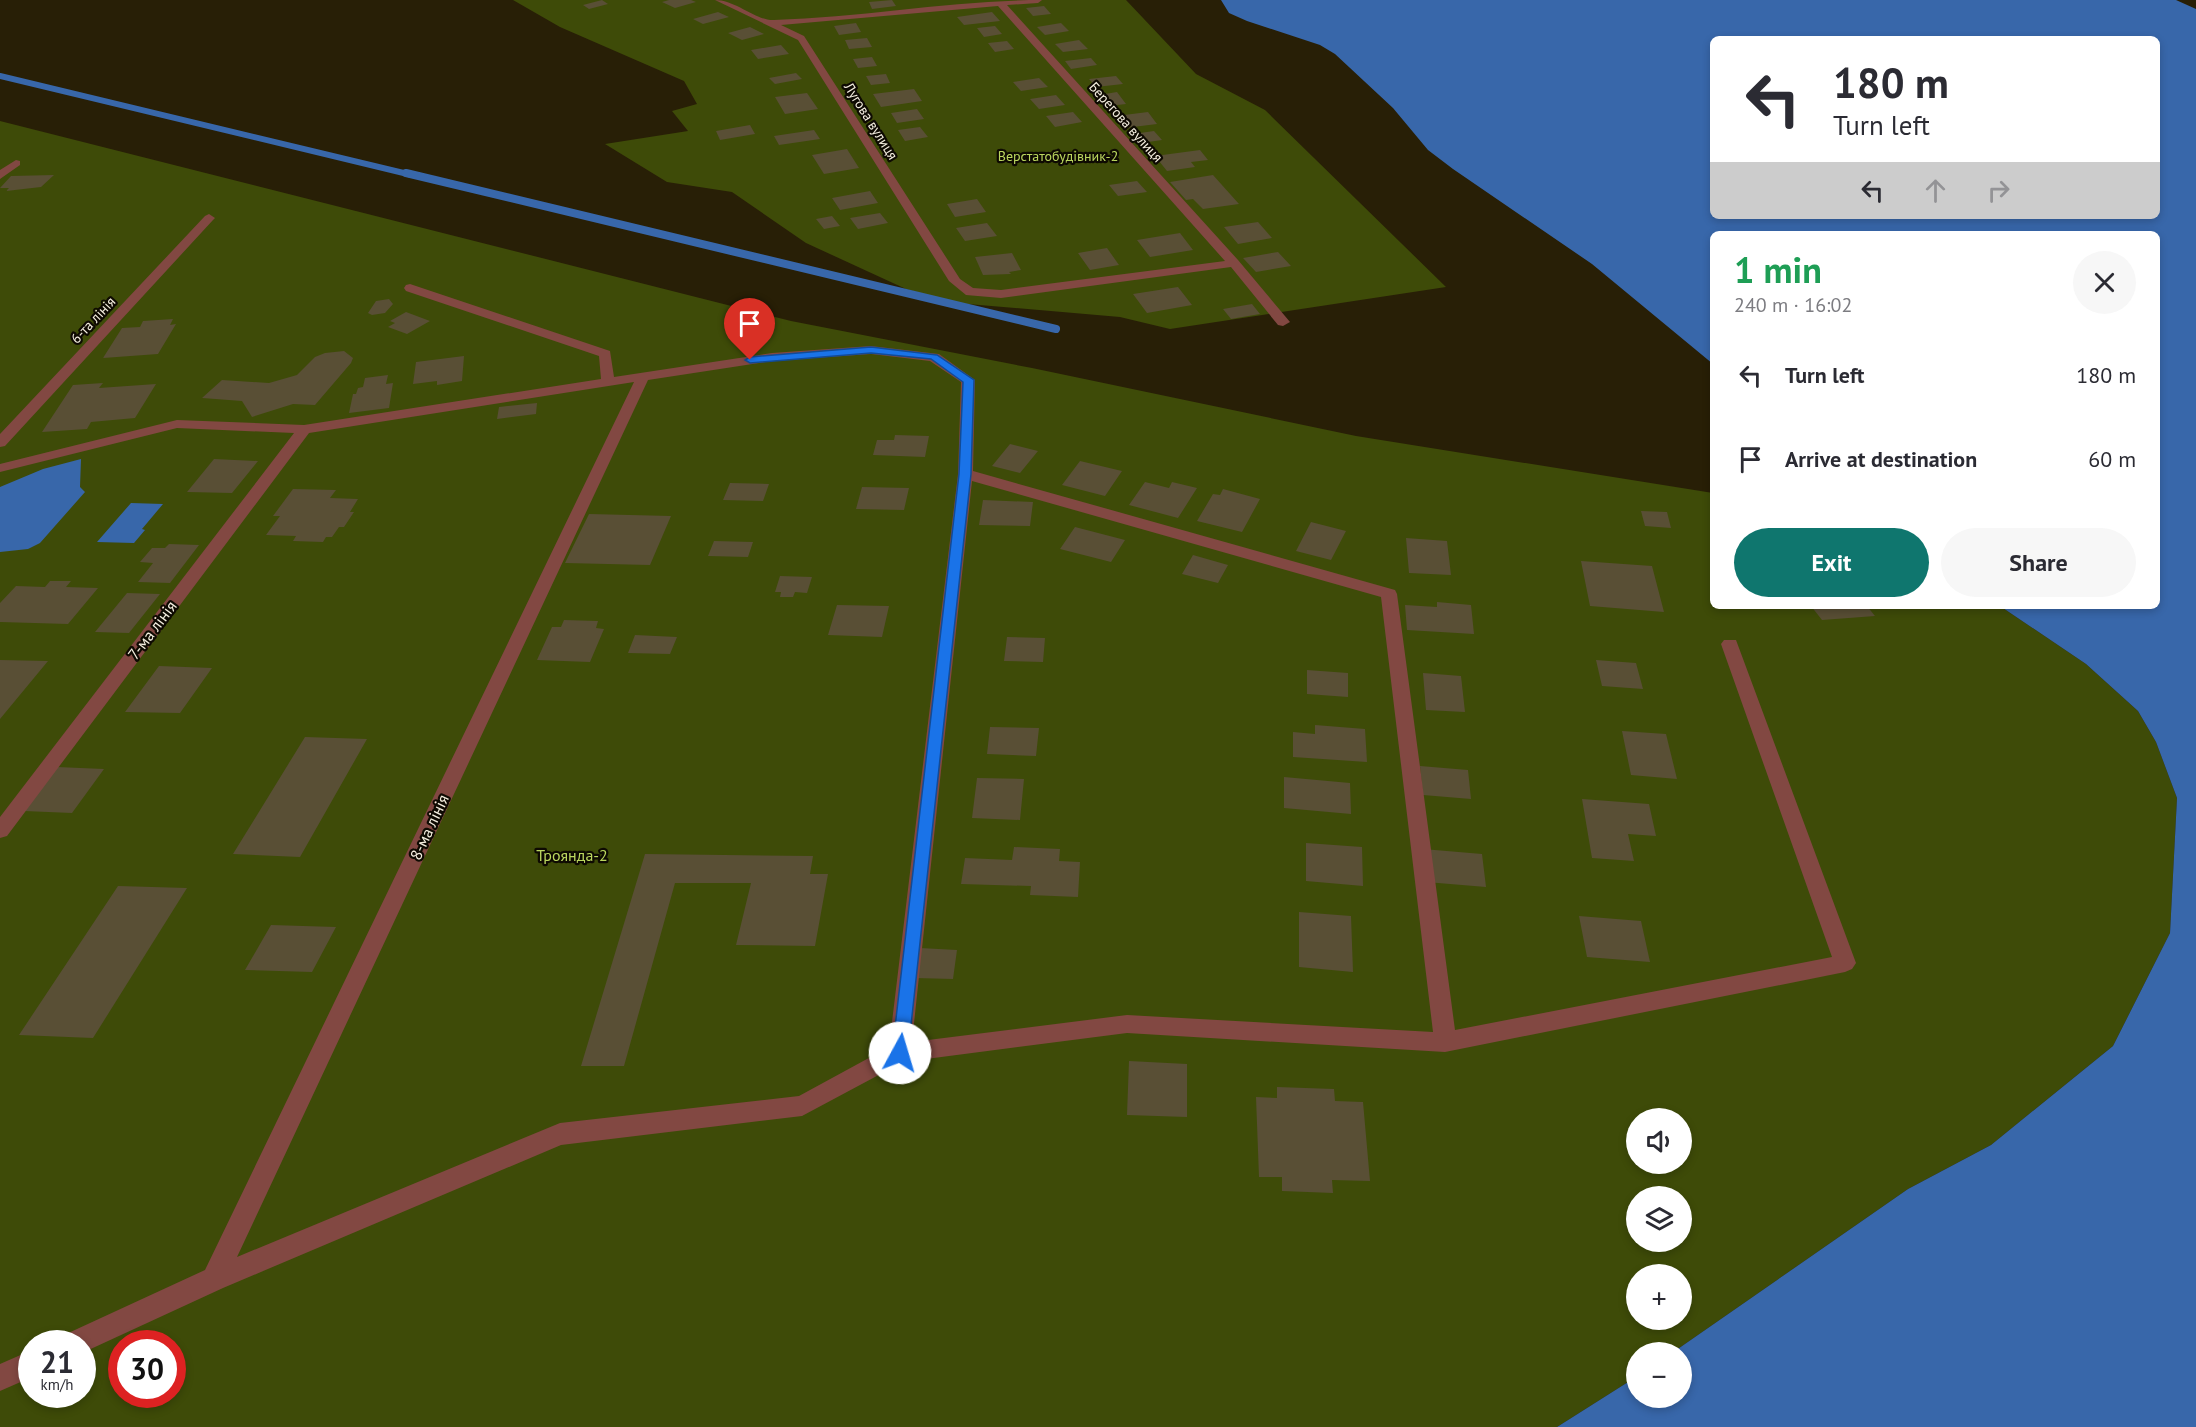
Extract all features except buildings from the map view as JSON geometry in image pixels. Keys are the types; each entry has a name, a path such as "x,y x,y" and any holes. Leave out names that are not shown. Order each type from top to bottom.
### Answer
{"street":[{"name":"Лугова вулиця","path":"719,0 773,23 801,38 955,281 970,292 1001,294 1234,263"},
{"path":"898,0 906,12"},
{"path":"773,23 1038,0"},
{"name":"Берегова вулиця","path":"998,2 1234,263 1283,322"},
{"path":"0,176 16,163"},
{"name":"6-та лінія","path":"0,443 209,218"},
{"path":"410,288 605,354 608,381"},
{"path":"0,468 177,424 304,429 772,357 871,350 934,357 968,380 965,474 900,1053"},
{"name":"8-ма лінія","path":"214,1279 644,375"},
{"name":"7-ма лінія","path":"0,831 304,429"},
{"path":"965,474 1389,594 1445,1042"},
{"path":"96,1333 214,1279 560,1134 802,1106 900,1053 1127,1024 1445,1042 1845,963 1730,644"},
{"path":"0,1378 18,1370"}],"green space":[{"name":"Верстатобудівник-2","path":"513,0 1126,0 1196,74 1265,110 1446,287 1170,329 1120,317 956,303 906,289 806,243 732,192 667,182 605,144 688,131 672,111 697,104 684,81 560,27"},
{"name":"Троянда-2","path":"0,121 791,321 1032,368 1356,436 1710,493 1710,609 2004,609 2086,664 2138,711 2156,742 2177,798 2170,933 2113,1046 1991,1145 1908,1189 1688,1342 1626,1342 1626,1383 1557,1427 0,1427"}],"water":[{"path":"1221,0 2176,0 2196,9 2196,1427 1557,1427 1626,1383 1626,1408 1692,1408 1692,1342 1688,1342 1908,1189 1991,1145 2113,1046 2170,933 2177,798 2156,742 2138,711 2086,664 2004,609 2160,609 2160,231 1710,231 1710,362 1592,264 1428,150 1393,108 1335,54 1320,45 1229,13"},
{"path":"81,459 80,487 85,492 40,543 28,549 0,552 0,487 43,469"},
{"path":"131,503 163,504 142,529 145,530 134,543 97,542"}],"waterway":[{"path":"0,76 412,175"},
{"path":"406,173 1056,329"}],"route":[{"path":"750,360 871,350 934,357 968,380 965,474 900,1053"}]}
